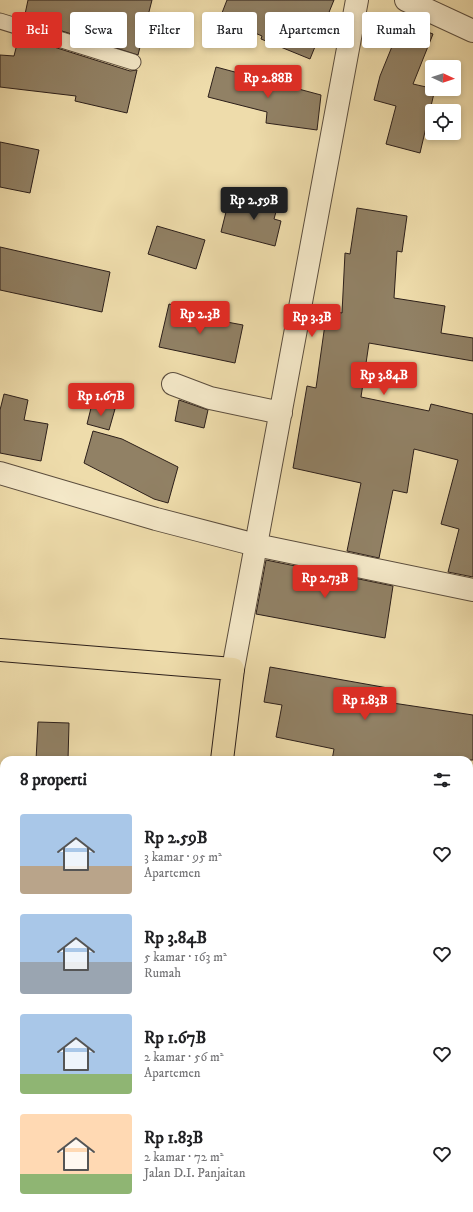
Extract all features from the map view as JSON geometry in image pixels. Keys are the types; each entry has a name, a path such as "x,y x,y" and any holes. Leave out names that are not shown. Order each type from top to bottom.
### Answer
{"main road":[{"path":"0,650 232,668 222,756"}],"street":[{"path":"232,668 281,413 357,0"},
{"path":"406,0 473,30"},
{"path":"173,384 210,398 281,413"},
{"path":"0,473 156,519 256,545 473,590"}],"lane":[{"path":"0,21 133,62"}],"building":[{"path":"28,0 152,0 149,12 135,12 135,48 140,48 138,55 116,48 127,48 127,12 70,12 70,34 62,31 62,12 25,12"},
{"path":"227,0 334,0 329,12 265,12 265,41 261,39 262,36 257,34 257,12 222,12"},
{"path":"430,33 433,34 430,42"},
{"path":"16,48 57,48 130,71 137,70 127,113 75,101 76,96 0,87 0,55 14,56"},
{"path":"283,48 314,48 310,59"},
{"path":"391,48 427,48 413,84 425,87 425,96 433,96 431,104 425,104 425,132 420,153 386,144 396,106 374,100 380,76"},
{"path":"216,67 321,95 317,130 266,123 267,112 208,97"},
{"path":"0,142 39,150 30,193 0,187"},
{"path":"248,193 279,201 274,219 281,221 275,246 221,232 227,208 243,211"},
{"path":"357,208 407,216 402,252 397,251 394,298 445,306 441,333 473,338 473,361 369,343 361,397 429,411 431,404 473,414 473,577 448,572 459,529 441,524 458,460 414,449 407,493 393,490 379,558 347,551 361,483 293,468 307,386 316,388 327,310 342,313 345,253 350,254"},
{"path":"157,226 205,240 196,269 148,254"},
{"path":"0,247 110,272 102,312 0,290"},
{"path":"169,304 190,309 189,315 243,325 235,363 159,347"},
{"path":"4,394 28,400 24,420 48,424 41,461 0,453 0,410"},
{"path":"179,400 208,410 204,428 175,421"},
{"path":"92,404 115,409 109,430 87,424"},
{"path":"93,431 122,439 178,467 168,503 154,499 84,463"},
{"path":"266,560 393,586 385,638 256,614"},
{"path":"270,667 388,688 386,702 473,715 473,756 333,756 334,749 276,737 282,705 264,702"},
{"path":"38,722 69,723 68,756 36,756"}]}
